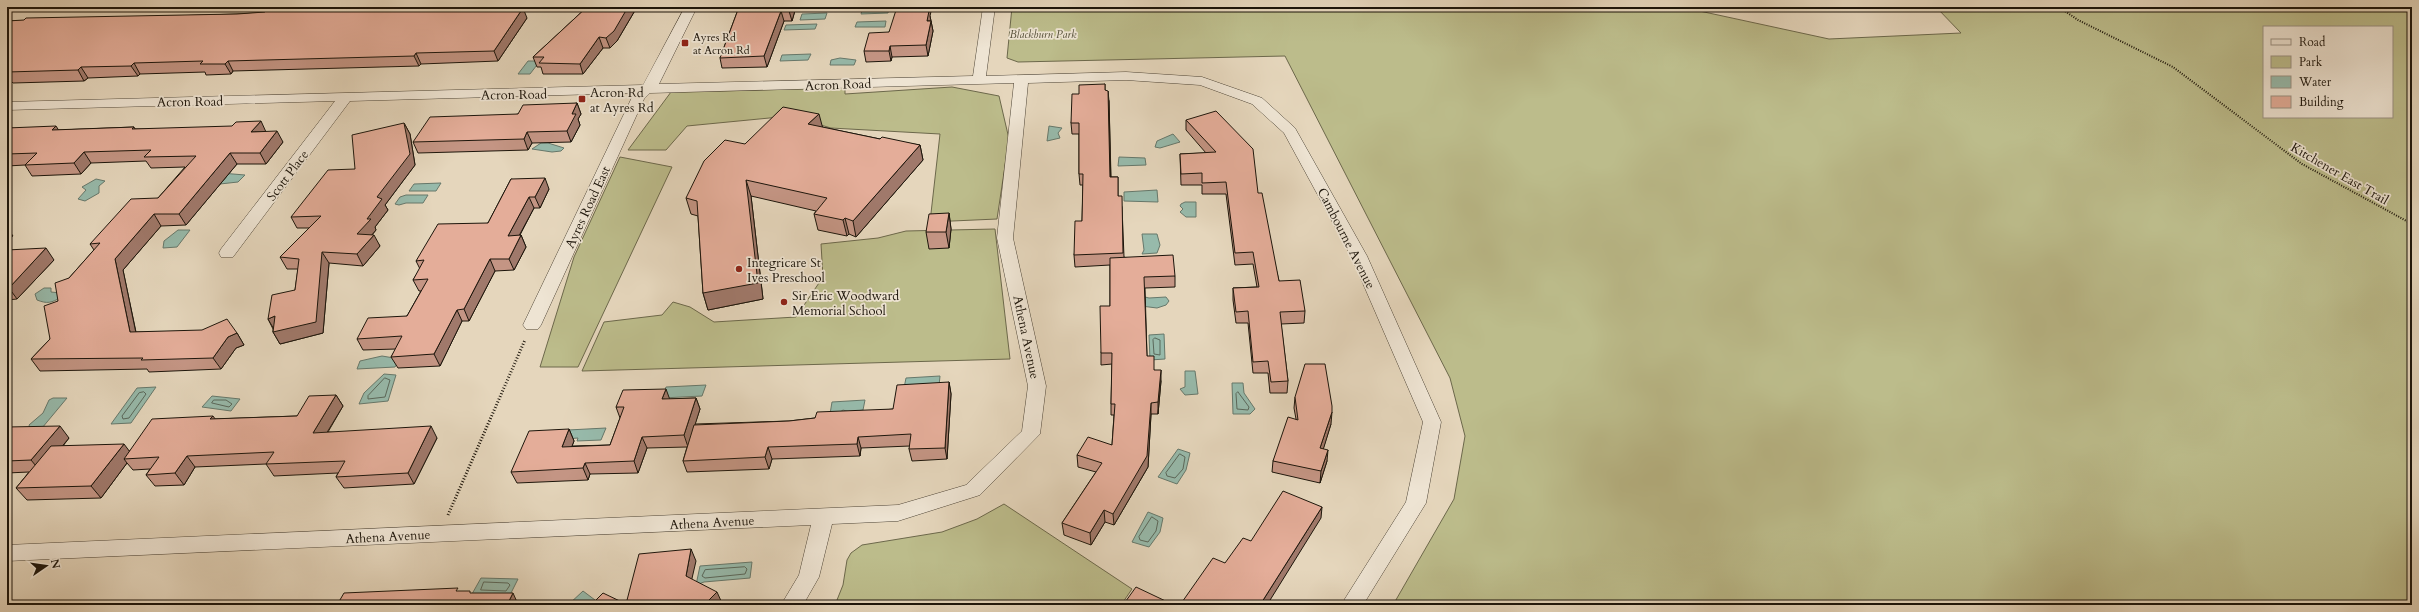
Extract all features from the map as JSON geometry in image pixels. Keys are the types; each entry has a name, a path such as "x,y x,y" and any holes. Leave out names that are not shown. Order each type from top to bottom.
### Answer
{"street":[{"name":"Ayres Road East","path":"532,325 638,97 652,84 691,7"},
{"path":"979,79 989,7"},
{"name":"Cambourne Avenue","path":"1021,79 1165,77 1202,81 1231,90 1258,102 1290,131 1359,256 1432,422 1416,503 1352,605"},
{"name":"Acron Road","path":"7,106 1021,79"},
{"name":"Athena Avenue","path":"7,553 898,513 973,490 1032,434 1037,386 1005,238 1021,79"},
{"name":"Scott Place","path":"227,253 346,98"},
{"path":"792,605 809,577 823,517"}],"path":[{"name":"Kitchener East Trail","path":"2059,7 2078,20 2173,67 2302,164 2412,224"},
{"path":"439,534 532,325"}],"green space":[{"name":"Blackburn Park","path":"1012,7 1681,7 1829,39 1961,33 1936,7 2412,7 2412,605 1393,605 1454,499 1465,436 1450,378 1285,56 1018,62 1007,58"},
{"path":"952,87 999,96 1009,139 997,219 930,222 940,134 831,128 790,116 687,126 666,150 628,150 671,92 845,88 845,94"},
{"path":"620,157 672,167 578,367 540,367 574,257"},
{"path":"995,229 1010,359 582,371 604,322 662,315 673,302 690,307 714,322 796,317 823,277 821,244 878,238 906,231"},
{"path":"1004,504 1132,589 1121,605 835,605 843,585 847,560 851,553 862,545 942,532 977,519"}],"water":[{"path":"863,7 889,7 888,13 861,14"},
{"path":"827,13 825,19 800,20 802,14"},
{"path":"886,21 885,27 855,27 857,22"},
{"path":"817,24 815,29 784,30 786,25"},
{"path":"811,54 808,60 780,61 782,55"},
{"path":"840,58 856,60 854,65 830,65 831,60"},
{"path":"528,61 540,61 530,74 518,74"},
{"path":"1049,126 1062,128 1058,133 1060,138 1047,141"},
{"path":"1173,134 1180,142 1160,148 1155,147 1157,141"},
{"path":"541,143 548,143 564,148 561,151 552,152 532,149"},
{"path":"1119,157 1145,158 1146,165 1118,166"},
{"path":"221,173 245,175 238,182 220,184"},
{"path":"96,179 105,181 99,186 99,193 85,201 78,199 86,190 82,187"},
{"path":"441,183 436,191 409,191 414,184"},
{"path":"1157,190 1158,202 1124,201 1124,192"},
{"path":"406,195 428,195 423,203 395,204 400,197"},
{"path":"1185,202 1196,202 1196,217 1186,217 1180,212 1183,209 1180,206 1181,204"},
{"path":"178,230 190,230 177,247 163,248 164,241"},
{"path":"1142,234 1157,234 1160,245 1157,253 1142,254 1144,250"},
{"path":"44,288 51,288 51,292 61,293 61,297 55,301 49,302 37,300 35,294"},
{"path":"1141,296 1149,298 1166,297 1169,301 1166,305 1157,308 1141,306"},
{"path":"1164,334 1165,359 1150,360 1149,335"},
{"path":"382,356 400,359 395,367 357,369 360,361"},
{"path":"1185,371 1195,371 1198,394 1185,395 1180,389 1185,387"},
{"path":"384,374 396,375 388,401 359,404 364,393"},
{"path":"940,376 939,386 904,388 906,378"},
{"path":"1232,383 1243,383 1244,393 1255,409 1250,414 1233,414"},
{"path":"706,385 702,396 662,398 666,387"},
{"path":"156,387 131,423 111,424 137,388"},
{"path":"212,396 240,399 231,411 202,407"},
{"path":"53,398 67,398 42,428 30,428 29,425 43,413 49,400"},
{"path":"865,400 863,410 850,412 843,410 837,414 830,414 832,402"},
{"path":"606,428 601,440 577,441 578,438 564,439 568,430"},
{"path":"1178,449 1190,453 1186,470 1177,484 1158,477"},
{"path":"1148,512 1163,518 1160,532 1149,547 1132,542"},
{"path":"752,562 750,578 704,582 696,585 700,566"},
{"path":"481,578 518,579 510,595 472,594"},
{"path":"583,591 595,600 586,605 568,605"}],"building":[{"path":"366,7 441,7 440,9 523,8 494,51 416,53 414,56 228,61 225,64 200,64 203,61 134,63 131,66 81,67 78,70 7,72 9,70 7,70 7,21 24,20 26,18 237,14 265,12 267,10"},
{"path":"587,7 628,7 614,31 606,38 599,37 580,64 539,63 544,57 533,57"},
{"path":"739,7 791,7 789,11 781,11 764,56 720,58"},
{"path":"897,7 928,7 927,11 929,11 927,21 931,21 926,45 890,46 889,51 864,51 869,33 889,32"},
{"path":"1105,84 1105,90 1108,91 1110,177 1118,177 1118,196 1122,196 1123,253 1074,255 1075,221 1082,221 1083,174 1079,174 1079,123 1071,123 1072,94 1079,94 1079,85"},
{"path":"577,103 572,114 576,114 567,131 527,132 524,139 413,142 430,117 518,114 523,105"},
{"path":"783,107 819,114 808,124 880,139 882,137 920,145 853,221 845,218 843,220 814,214 827,198 746,180 758,283 703,293 697,201 686,198 704,161 725,140 745,144"},
{"path":"1216,111 1253,149 1258,193 1262,193 1279,281 1300,280 1305,311 1280,312 1288,381 1271,382 1268,361 1253,362 1248,311 1236,312 1233,288 1259,287 1253,252 1235,253 1226,182 1202,183 1202,173 1181,174 1180,154 1216,152 1186,120"},
{"path":"261,121 251,132 277,131 260,153 230,153 179,214 154,214 115,259 130,332 202,330 227,319 237,333 228,337 213,358 141,360 143,358 31,359 50,339 44,306 58,301 55,283 69,278 100,243 90,244 131,199 158,198 196,156 144,157 151,150 84,152 74,163 25,165 37,153 7,154 7,128 56,126 52,130 134,127 132,129 232,126 236,122"},
{"path":"404,123 410,154 377,197 382,199 367,219 371,219 357,234 374,235 357,254 322,252 316,322 273,332 275,316 268,319 272,295 295,290 299,259 280,257 321,216 291,217 328,170 355,169 352,135"},
{"path":"545,178 535,197 529,197 508,236 521,235 509,259 490,259 464,309 457,310 434,354 391,357 402,336 357,339 368,318 407,316 428,279 413,280 424,260 416,261 438,224 488,223 511,179"},
{"path":"949,213 946,232 926,232 929,214"},
{"path":"46,248 9,288 7,288 7,250"},
{"path":"1173,255 1175,276 1144,277 1147,356 1154,356 1154,370 1161,370 1158,402 1151,403 1147,456 1113,514 1104,510 1090,533 1062,523 1102,463 1077,455 1088,437 1112,445 1115,404 1111,404 1112,353 1101,353 1100,306 1110,306 1110,258"},
{"path":"1305,364 1325,364 1332,406 1332,412 1320,448 1328,450 1321,471 1273,461 1288,417 1298,420 1295,397"},
{"path":"949,382 945,448 909,449 911,434 858,437 857,444 768,447 765,457 683,461 694,425 789,421 815,418 817,412 893,409 897,385"},
{"path":"666,389 662,399 696,398 684,435 642,437 634,461 585,463 583,468 511,472 529,431 569,429 562,447 610,445 624,407 616,407 623,390"},
{"path":"336,395 313,433 431,426 408,473 336,477 345,461 266,464 274,452 187,456 175,473 146,475 159,457 124,459 152,419 213,416 210,419 297,416 309,396"},
{"path":"60,426 31,460 7,461 7,427"},
{"path":"124,444 91,486 16,488 51,446"},
{"path":"1283,491 1322,507 1260,605 1180,605 1213,558 1225,563 1243,538 1251,541"},
{"path":"691,549 686,576 717,592 704,605 591,605 603,593 626,604 639,554"},
{"path":"1136,587 1174,605 1123,605"},
{"path":"458,588 456,591 470,591 470,593 513,593 509,601 517,601 516,605 337,605 344,593"},
{"path":"237,602 236,605 172,605"},
{"path":"159,603 158,605 108,605"}],"place":[{"name":"Ayres Rd at Acron Rd","path":"685,43"},
{"name":"Acron Rd at Ayres Rd","path":"582,99"},
{"name":"Integricare St Ives Preschool","path":"739,269"},
{"name":"Sir Eric Woodward Memorial School","path":"784,302"}]}
